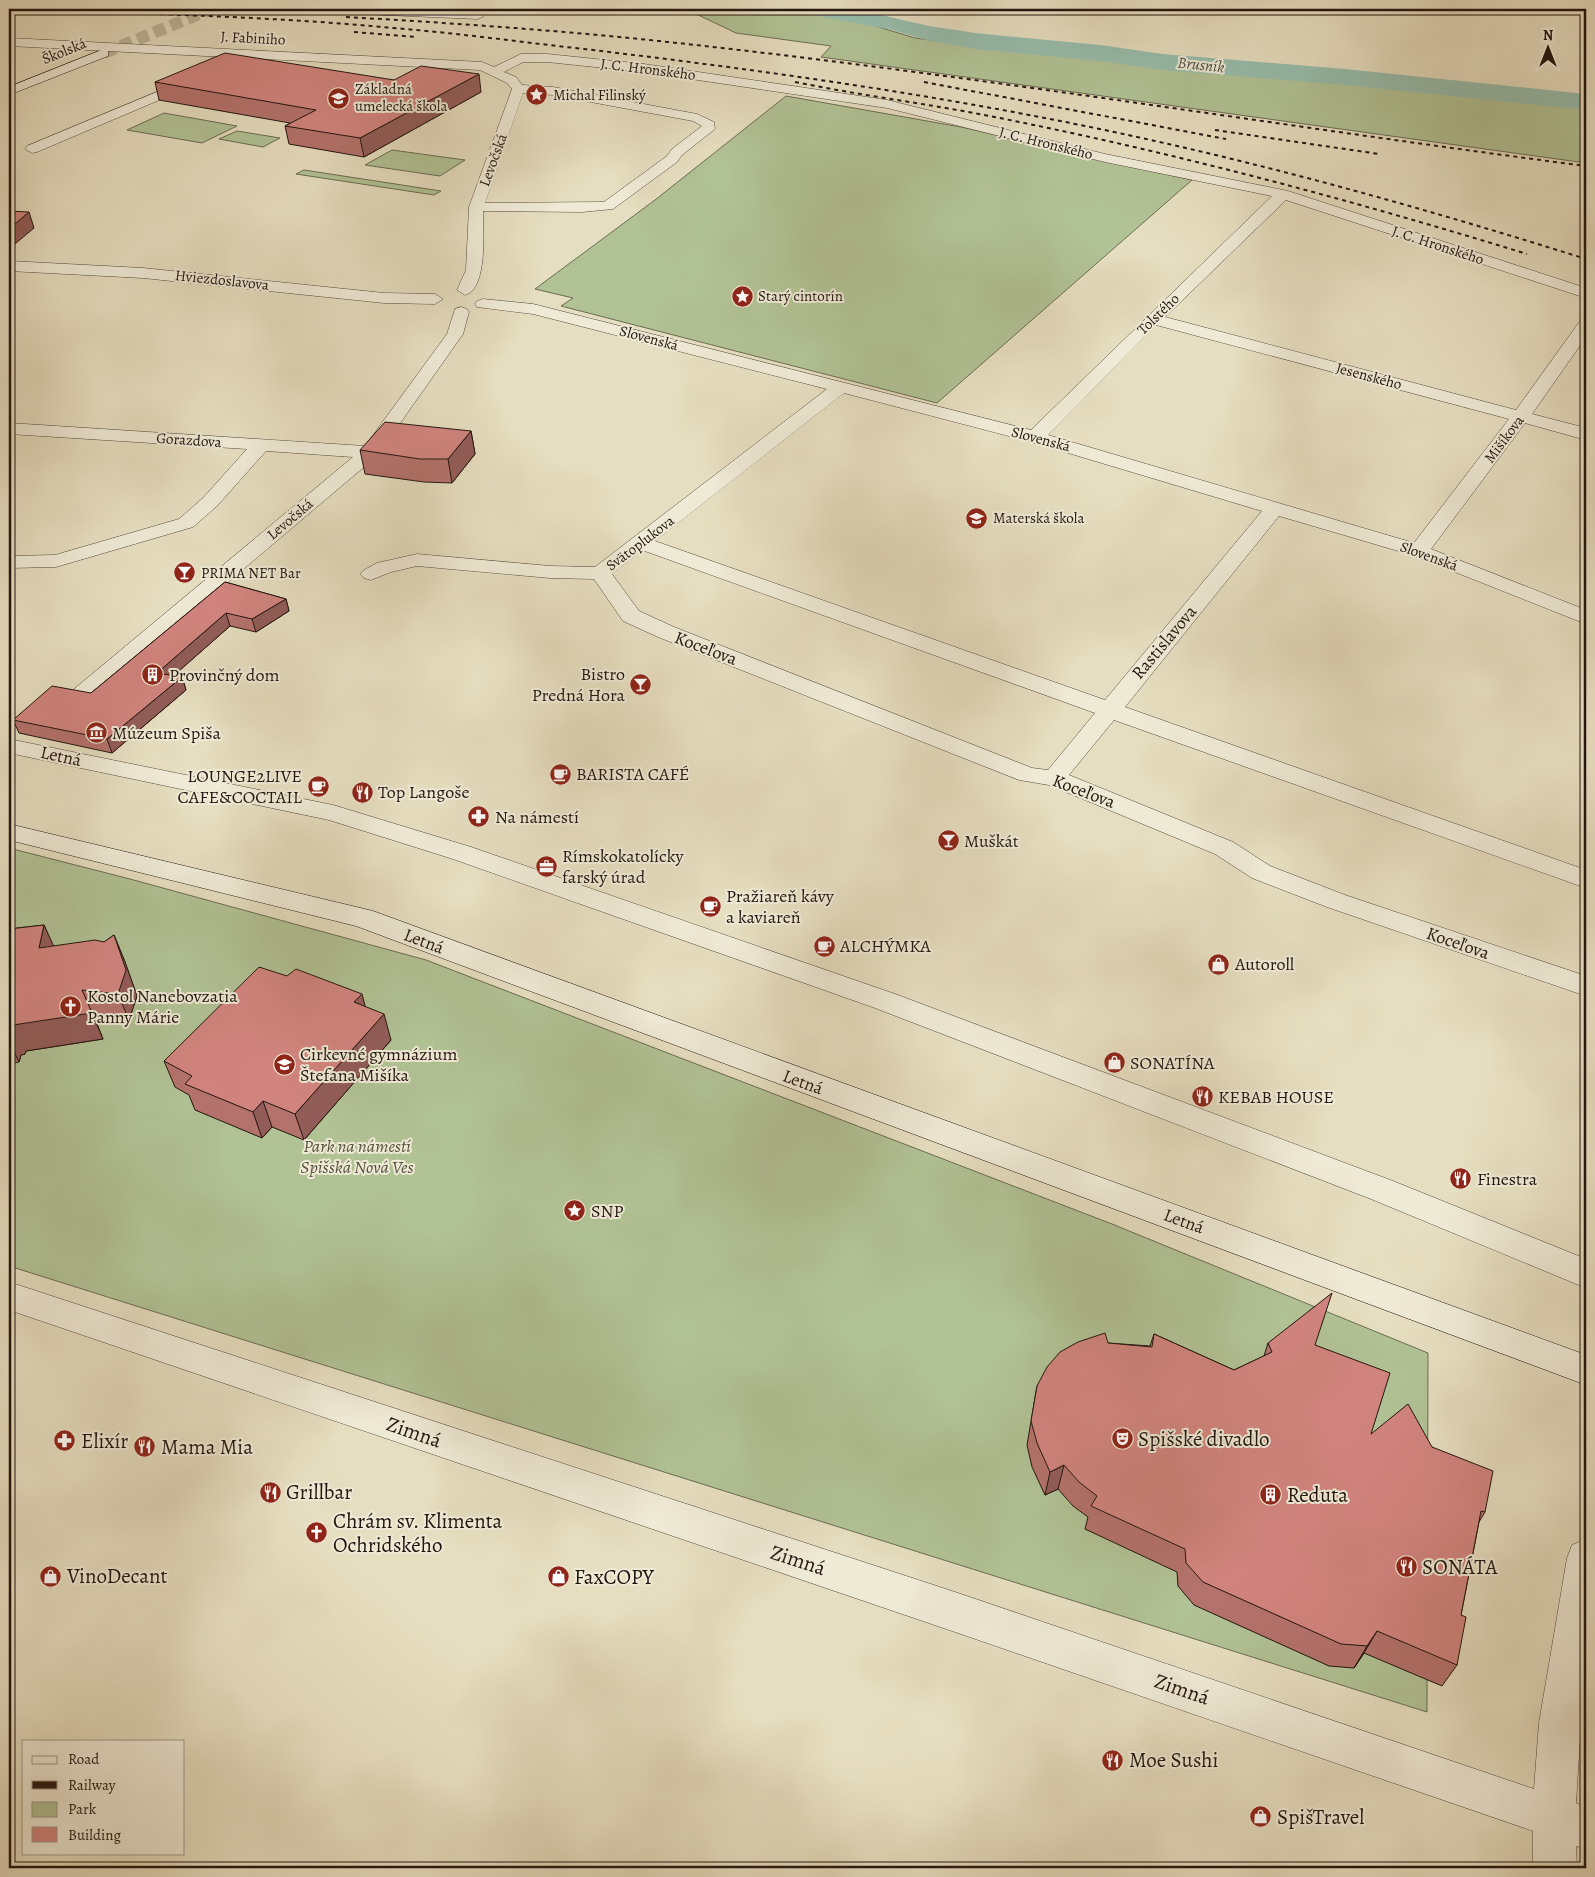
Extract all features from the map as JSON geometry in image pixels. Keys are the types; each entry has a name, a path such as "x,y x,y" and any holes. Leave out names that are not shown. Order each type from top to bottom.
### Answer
{"street":[{"path":"315,9 478,16 475,9"},
{"name":"J. Fabiniho","path":"9,42 482,66 496,71"},
{"name":"Školská","path":"9,91 104,53"},
{"path":"224,67 254,54"},
{"name":"J. C. Hronského","path":"496,71 521,58 547,58 644,68 888,104 1105,158 1283,194 1586,293"},
{"path":"476,207 608,206 672,159 677,152 708,129 709,125 697,118 554,91 518,90 512,80 496,71"},
{"path":"32,149 206,75"},
{"name":"Levočská","path":"465,290 474,270 476,207 518,90"},
{"name":"Tolstého","path":"1035,437 1152,319 1283,194"},
{"name":"Hviezdoslavova","path":"9,266 143,273 384,298 435,298 447,292 465,290"},
{"path":"435,298 433,302 438,309 461,312 483,304 486,301 483,295 465,290"},
{"name":"Slovenská","path":"483,304 533,309 1035,437 1420,551 1586,618"},
{"name":"Levočská","path":"82,694 370,452 454,334 461,312"},
{"name":"Jesenského","path":"1152,319 1586,434"},
{"name":"Mišíkova","path":"1420,551 1521,417 1586,325"},
{"name":"Svätoplukova","path":"371,574 384,567 417,560 558,572 600,573 840,388"},
{"name":"Gorazdova","path":"9,428 370,452"},
{"path":"9,562 56,562 186,522 210,502 261,445"},
{"name":"Rastislavova","path":"1054,778 1275,508"},
{"path":"640,543 1586,879"},
{"name":"Koceľova","path":"600,573 631,616 666,632 1028,775 1054,778 1224,848 1261,872 1317,894 1586,986"},
{"name":"Letná","path":"9,746 333,813 471,856 885,1000 1372,1186 1586,1274"},
{"name":"Letná","path":"9,832 363,918 1586,1370"},
{"name":"Zimná","path":"9,1296 582,1489 965,1615 1570,1821"},
{"path":"1555,1868 1570,1821 1560,1723 1586,1558"}],"green space":[{"path":"672,9 798,9 852,19 915,38 967,45 1133,63 1328,79 1586,109 1586,163 821,57 831,46 736,33 694,13"},
{"path":"786,96 961,127 1192,180 937,403 561,306 573,298 535,289 655,200"},
{"path":"164,113 237,126 202,143 127,130"},
{"path":"237,131 280,138 263,147 219,139"},
{"path":"392,150 465,160 440,176 365,165"},
{"path":"304,170 441,191 434,195 296,174"},
{"name":"Park na námestí Spišská Nová Ves","path":"9,848 426,960 1112,1224 1428,1353 1427,1712 9,1266"}],"building":[{"path":"225,53 394,80 421,66 479,74 360,138 285,126 316,110 155,82"},
{"path":"9,211 29,212 9,229"},
{"path":"385,422 471,431 448,459 420,459 360,450"},
{"name":"Provinčný dom","path":"225,582 286,599 252,619 226,613 157,673 182,677 107,739 13,720 52,686 91,693"},
{"path":"44,925 39,948 95,940 104,942 114,935 126,970 118,994 82,990 92,1013 13,1025 13,1028 9,1029 9,929"},
{"name":"Cirkevné gymnázium Štefana Mišíka","path":"259,967 287,976 296,969 362,994 354,1002 384,1014 295,1114 263,1101 253,1112 185,1084 192,1076 164,1061"},
{"name":"Reduta","path":"1332,1293 1315,1345 1390,1373 1371,1434 1408,1404 1432,1447 1493,1471 1485,1512 1481,1511 1461,1615 1466,1617 1457,1665 1377,1631 1367,1646 1341,1644 1203,1582 1186,1563 1185,1549 1091,1506 1097,1496 1079,1482 1064,1465 1050,1472 1037,1443 1031,1421 1037,1386 1047,1367 1060,1352 1078,1342 1105,1333 1108,1343 1152,1347 1154,1334 1234,1370 1272,1352 1268,1343"}],"waterway":[{"name":"Brusník","path":"819,9 896,24 926,33 975,41 1100,53 1163,62 1345,77 1586,102"}],"tunnel":[{"path":"104,53 212,9"}],"railway":[{"path":"17,9 252,18 417,30 584,49 850,84 982,106 1114,132 1233,159 1410,206 1586,259"},
{"path":"346,17 581,33 775,54 1586,166"},
{"path":"354,32 416,37"},
{"path":"795,82 974,113 1114,142 1321,194 1527,254"},
{"path":"924,82 1226,139"},
{"path":"1215,130 1379,154"}],"place":[{"name":"Michal Filinský","path":"537,95"},
{"name":"Základná umelecká škola","path":"339,98"},
{"name":"Starý cintorín","path":"742,296"},
{"name":"Materská škola","path":"977,518"},
{"name":"PRIMA NET Bar","path":"185,573"},
{"name":"Provinčný dom","path":"153,675"},
{"name":"Bistro Predná Hora","path":"641,684"},
{"name":"Múzeum Spiša","path":"96,733"},
{"name":"BARISTA CAFÉ","path":"560,774"},
{"name":"LOUNGE2LIVE CAFE&COCTAIL","path":"318,786"},
{"name":"Top Langoše","path":"362,792"},
{"name":"Na námestí","path":"479,817"},
{"name":"Muškát","path":"948,841"},
{"name":"Rímskokatolícky farský úrad","path":"546,866"},
{"name":"Pražiareň kávy a kaviareň","path":"710,906"},
{"name":"ALCHÝMKA","path":"824,946"},
{"name":"Autoroll","path":"1219,964"},
{"name":"Kostol Nanebovzatia Panny Márie","path":"71,1006"},
{"name":"SONATÍNA","path":"1114,1063"},
{"name":"Cirkevné gymnázium Štefana Mišíka","path":"284,1064"},
{"name":"KEBAB HOUSE","path":"1202,1097"},
{"name":"Finestra","path":"1461,1179"},
{"name":"SNP","path":"575,1211"},
{"name":"Spišské divadlo","path":"1122,1439"},
{"name":"Elixír","path":"65,1441"},
{"name":"Mama Mia","path":"145,1447"},
{"name":"Grillbar","path":"270,1492"},
{"name":"Reduta","path":"1271,1495"},
{"name":"Chrám sv. Klimenta Ochridského","path":"317,1533"},
{"name":"SONÁTA","path":"1406,1567"},
{"name":"VinoDecant","path":"51,1576"},
{"name":"FaxCOPY","path":"558,1577"},
{"name":"Moe Sushi","path":"1113,1760"},
{"name":"SpišTravel","path":"1261,1817"}]}
